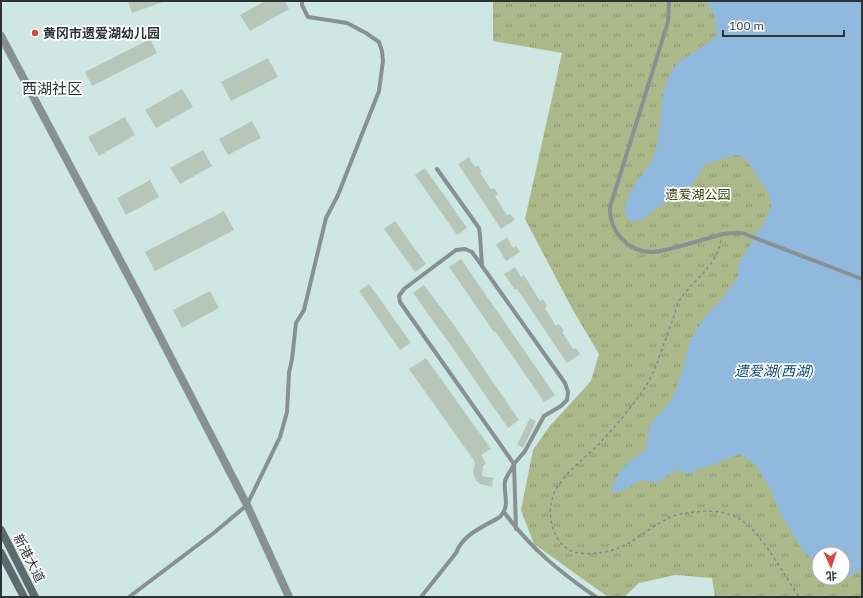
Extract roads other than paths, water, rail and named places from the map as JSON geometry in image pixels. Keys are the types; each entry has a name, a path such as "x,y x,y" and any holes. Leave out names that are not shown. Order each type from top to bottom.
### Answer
{"main road":[{"name":"新港大道","path":"1,530 35,597"},
{"name":"新港大道","path":"1,553 24,597"}],"street":[{"path":"1,36 139,296 247,505 289,597"}],"lane":[{"path":"130,597 247,505 280,437 287,412 288,373 292,359 296,323 304,310 326,218 338,195 379,91 383,61 379,42 347,23 308,16 302,5 302,1"},
{"path":"669,1 668,22 610,207 610,214 616,233 630,246 650,252 662,251 732,232 742,233 862,279"},
{"path":"437,168 479,228 482,266"},
{"path":"421,597 456,553 459,545 465,538 500,517 504,512 506,506 505,480 514,464 525,451 544,416 561,406 567,400 568,392 565,383 472,252 465,249 456,250 404,289 399,296 400,302 514,464 516,529"},
{"path":"504,512 516,529 541,554 568,578 596,597"}],"water":[{"name":"遗爱湖(西湖)","path":"706,1 862,1 862,569 851,575 851,546 811,546 811,558 802,550 755,464 741,454 691,473 676,470 657,483 644,480 615,493 611,490 624,467 646,450 650,424 661,413 674,395 690,341 703,319 724,296 738,277 739,263 766,219 771,207 770,198 764,186 746,160 737,155 727,157 716,162 706,163 691,186 640,220 632,222 626,217 626,207 631,190 648,167 656,150 663,95 670,74 679,62 716,37 715,18"}],"place":[{"name":"黄冈市遗爱湖幼儿园","path":"35,33"}],"district":[{"name":"西湖社区","path":"52,88"}],"park label":[{"name":"遗爱湖公园","path":"698,194"}]}
